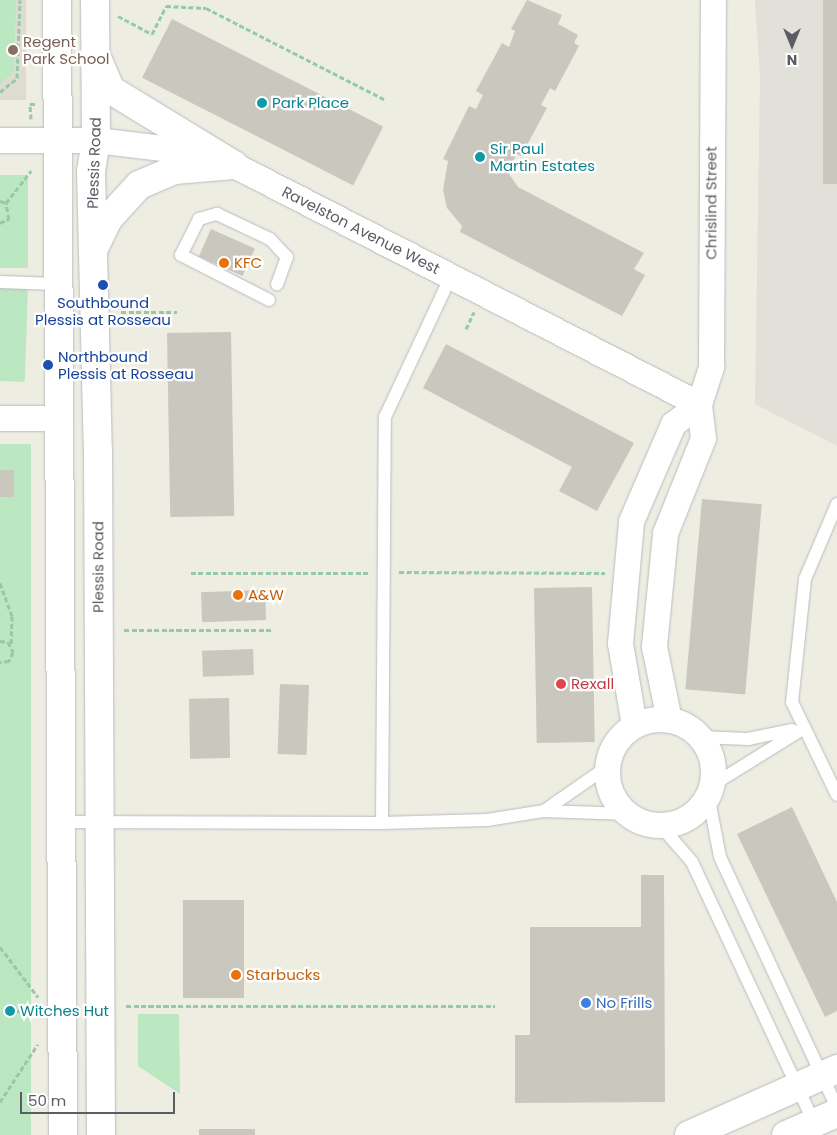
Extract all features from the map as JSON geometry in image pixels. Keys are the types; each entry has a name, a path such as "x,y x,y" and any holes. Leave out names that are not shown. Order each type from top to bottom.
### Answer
{"main road":[{"path":"57,0 56,284 63,1135"},
{"name":"Plessis Road","path":"95,0 96,140 91,167 100,820 101,1135"},
{"path":"95,51 111,90 234,164"},
{"path":"92,253 108,219 139,185 174,170 234,164"},
{"path":"689,1135 830,1072"},
{"path":"786,1135 825,1118"}],"street":[{"name":"Chrislind Street","path":"699,404 711,366 713,0"},
{"name":"Ravelston Avenue West","path":"0,140 96,140 170,149 234,164 699,404"},
{"path":"669,720 654,646 665,533 703,438 699,404"},
{"path":"634,725 620,643 631,521 673,424 699,404"},
{"path":"0,418 58,418"},
{"path":"669,720 700,737 709,752 710,791 692,814 660,825 628,814 609,786 608,767 620,736 634,725 669,720"}],"lane":[{"path":"269,300 181,255 199,219 217,214 270,239 287,257 277,284"},
{"path":"382,822 385,417 451,276"},
{"path":"0,282 56,284"},
{"path":"837,504 805,579 792,702 837,795"},
{"path":"700,737 748,739 804,728"},
{"path":"804,728 710,791 720,857 830,1072 837,1108"},
{"path":"544,812 608,767"},
{"path":"61,822 100,820 382,822 487,820 544,812 628,814"},
{"path":"660,825 692,862 798,1086 825,1118"}],"path":[{"path":"0,92 17,78 20,0"},
{"path":"117,16 152,34 166,6 206,8 384,99"},
{"path":"30,104 31,122"},
{"path":"0,223 9,219 6,203 31,171"},
{"path":"0,201 6,203"},
{"path":"121,312 177,312"},
{"path":"0,583 12,616 11,658 0,662"},
{"path":"124,630 273,630"},
{"path":"0,641 11,645"},
{"path":"0,947 38,997"},
{"path":"126,1006 495,1006"},
{"path":"17,1011 38,1011"},
{"path":"0,1102 38,1044"}],"shaded area":[{"name":"Regent Park School","path":"0,0 26,0 26,100 0,100"},
{"path":"755,0 837,0 837,446 755,404 760,78"}],"green space":[{"path":"0,0 16,0 14,72 0,84"},
{"path":"0,175 28,175 28,268 0,268"},
{"path":"0,287 28,288 25,382 0,381"},
{"path":"0,444 31,444 31,1135 0,1135"},
{"path":"138,1014 179,1014 180,1094 138,1066"}],"building":[{"name":"Sir Paul Martin Estates","path":"527,0 562,15 558,24 578,35 574,43 579,46 555,91 550,88 541,105 547,108 521,156 517,154 507,171 518,187 644,253 634,269 645,275 622,316 460,232 462,226 447,208 443,190 448,161 443,159 469,106 476,109 483,95 476,91 502,43 509,47 515,31 511,29"},
{"path":"823,0 837,0 837,184 823,184"},
{"name":"Park Place","path":"172,19 383,127 353,185 142,78"},
{"path":"211,229 255,249 243,276 199,256"},
{"path":"231,332 234,516 170,517 167,333"},
{"path":"446,344 634,443 597,511 559,491 572,467 423,388"},
{"path":"0,470 14,470 14,497 0,497"},
{"path":"702,499 762,504 745,695 685,689"},
{"path":"592,587 595,742 537,743 534,588"},
{"path":"265,590 266,620 202,622 201,592"},
{"path":"253,649 254,675 203,677 202,651"},
{"path":"280,684 309,685 307,755 278,754"},
{"path":"229,698 230,758 190,759 189,699"},
{"path":"792,807 837,902 837,1011 825,1017 737,834"},
{"path":"641,875 664,875 665,1102 515,1103 515,1035 530,1035 530,927 641,927"},
{"path":"183,900 244,900 244,998 183,998"},
{"name":"Witches Hut","path":"7,1004 13,1004 17,1011 13,1018 7,1018 3,1014 3,1008"},
{"path":"199,1129 255,1129 255,1135 199,1135"}],"place":[{"name":"Regent Park School","path":"13,50"},
{"name":"Park Place","path":"262,103"},
{"name":"Sir Paul Martin Estates","path":"480,157"},
{"name":"KFC","path":"224,263"},
{"name":"Southbound Plessis at Rosseau","path":"103,285"},
{"name":"Northbound Plessis at Rosseau","path":"48,365"},
{"name":"A&W","path":"238,595"},
{"name":"Rexall","path":"561,684"},
{"name":"Starbucks","path":"236,975"},
{"name":"No Frills","path":"586,1003"},
{"name":"Witches Hut","path":"10,1011"}]}
